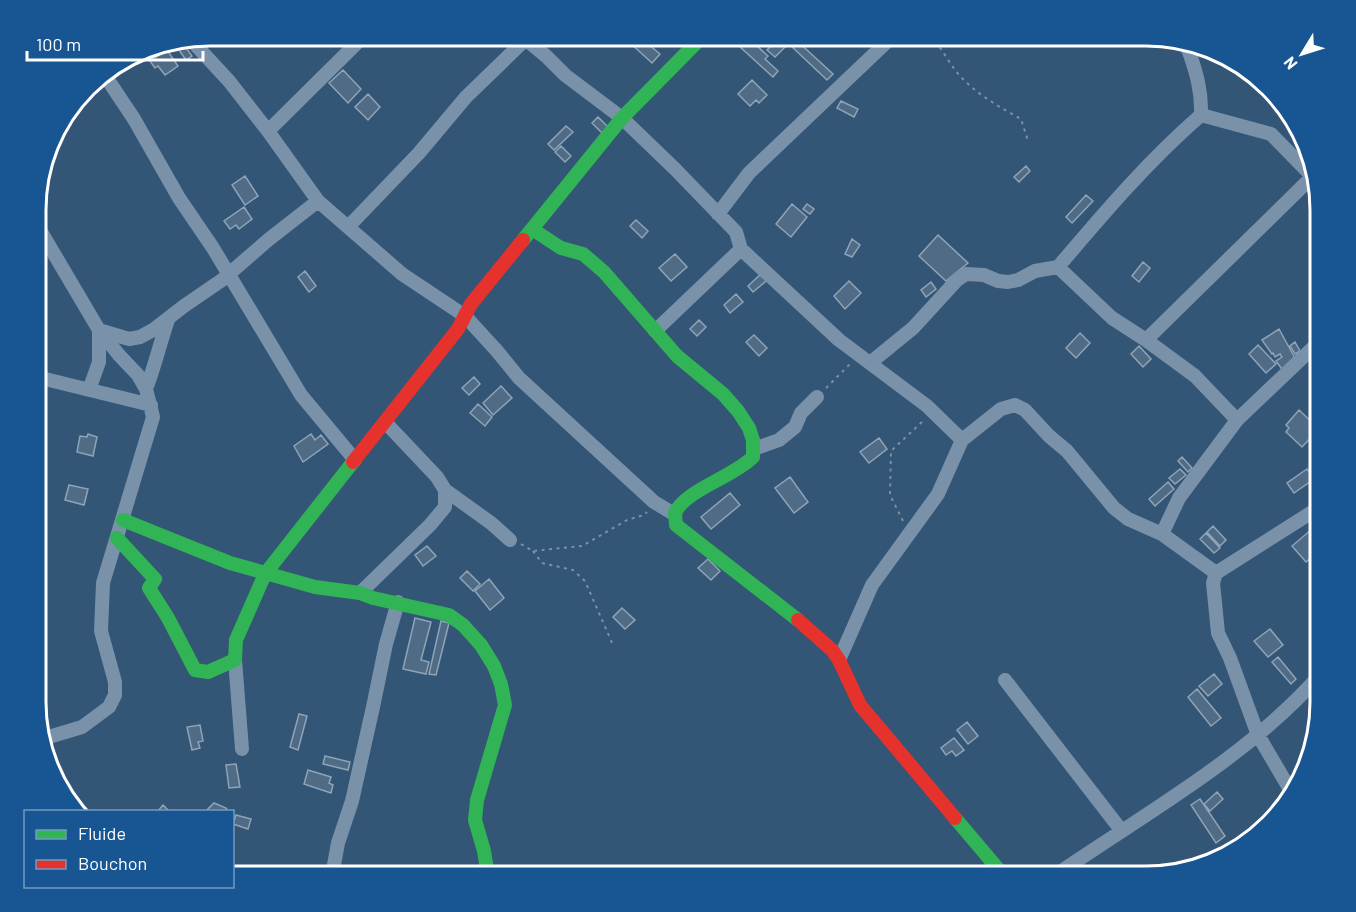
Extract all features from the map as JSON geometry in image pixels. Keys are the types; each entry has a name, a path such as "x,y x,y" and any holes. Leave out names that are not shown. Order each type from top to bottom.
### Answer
{"street":[{"path":"268,131 354,46"},
{"path":"348,227 419,153 466,97 516,46"},
{"path":"535,46 566,75 622,118 736,232 741,249 865,360 927,406 962,440"},
{"path":"242,749 236,640 264,574 458,329 471,304 622,118 694,46"},
{"path":"718,214 749,173 882,46"},
{"path":"198,47 229,81 318,201 402,274 465,316 519,378 654,502 674,514"},
{"path":"865,360 913,328 957,280 966,274 984,275 998,281 1008,282 1018,280 1035,271 1058,267 1123,191 1201,115 1202,95 1189,52"},
{"path":"109,82 134,119 179,198 213,248 301,396 355,460"},
{"path":"1201,115 1271,134 1303,167"},
{"path":"1146,340 1306,181"},
{"path":"99,330 129,339 140,337 228,274 318,201"},
{"path":"532,229 561,248 583,254 604,272 677,356 723,394 738,411 749,428 754,449 753,457 736,472 686,500 677,508 674,514 677,527 798,620 832,650 860,705 995,865"},
{"path":"46,239 99,330 118,355 138,375 146,389 153,417 103,583 101,631 115,682 115,695 109,707 82,727 51,736"},
{"path":"655,331 741,249"},
{"path":"1058,267 1112,318 1195,376 1237,420"},
{"path":"146,389 169,318"},
{"path":"89,390 99,362 99,330"},
{"path":"1162,534 1179,498 1237,420 1309,351"},
{"path":"46,379 151,405"},
{"path":"754,449 779,440 795,427 801,413 817,397"},
{"path":"839,660 872,585 938,494 962,440 1001,410 1015,405 1025,410 1049,436 1067,451 1114,508 1128,519 1162,534 1216,573"},
{"path":"385,422 437,477 445,490 491,523 510,540"},
{"path":"360,593 440,514 445,507 445,490"},
{"path":"1287,784 1258,735 1230,658 1218,633 1212,583 1216,573 1309,514"},
{"path":"123,520 230,563 264,574 315,587 360,593 449,615 463,625 481,645 494,666 501,684 505,705 474,814 486,866"},
{"path":"117,538 155,579 149,588 173,624 195,670 208,672 236,660"},
{"path":"334,866 338,843 352,801 386,644 398,603"},
{"path":"1005,680 1121,830"},
{"path":"1070,865 1192,784 1258,735 1309,687"}],"path":[{"path":"941,46 963,80 986,97 1022,118 1028,141"},
{"path":"817,397 852,362 865,360"},
{"path":"910,533 890,495 889,459 894,446 925,419 927,406"},
{"path":"533,552 582,546 590,539 627,520 644,515 654,502"},
{"path":"510,540 518,542 533,552 542,563 573,570 585,581 613,645"}],"building":[{"path":"633,46 650,46 660,54 652,63"},
{"path":"739,46 757,46 768,56 765,59 778,71 773,77"},
{"path":"771,46 786,46 775,57 767,50"},
{"path":"791,46 803,46 833,74 827,80"},
{"path":"187,48 192,56 186,60 179,50"},
{"path":"168,52 178,66 165,75 158,66 155,68 150,61"},
{"path":"343,70 361,89 348,103 329,83"},
{"path":"752,80 767,95 759,103 756,100 750,106 738,94"},
{"path":"368,94 380,107 368,120 355,107"},
{"path":"841,101 858,109 854,117 837,108"},
{"path":"598,117 609,128 603,134 592,123"},
{"path":"566,126 573,132 554,150 548,144"},
{"path":"561,146 571,156 565,162 555,152"},
{"path":"1026,166 1030,171 1019,182 1014,177"},
{"path":"245,176 258,196 245,205 232,185"},
{"path":"1086,195 1093,201 1072,223 1066,217"},
{"path":"792,204 807,217 791,237 776,224"},
{"path":"807,204 814,209 810,214 803,209"},
{"path":"244,207 252,219 239,229 236,225 230,229 224,221"},
{"path":"636,220 648,231 642,238 630,226"},
{"path":"938,235 968,263 946,281 919,256"},
{"path":"852,239 860,245 852,257 845,254"},
{"path":"675,254 687,267 671,281 659,268"},
{"path":"1143,262 1150,268 1139,282 1132,276"},
{"path":"305,271 316,286 309,292 298,277"},
{"path":"761,274 766,281 753,292 748,286"},
{"path":"849,281 861,293 845,309 834,296"},
{"path":"931,282 936,289 926,297 921,290"},
{"path":"736,294 743,302 730,313 724,305"},
{"path":"699,320 706,327 697,336 690,329"},
{"path":"1279,329 1296,360 1284,372 1276,361 1282,357 1280,354 1275,357 1262,340"},
{"path":"1080,333 1090,343 1076,358 1066,348"},
{"path":"754,335 767,348 759,356 746,342"},
{"path":"1295,342 1300,351 1295,354 1290,346"},
{"path":"1258,345 1276,364 1266,373 1249,354"},
{"path":"1139,346 1151,359 1143,367 1131,354"},
{"path":"474,377 480,384 469,395 462,388"},
{"path":"501,386 512,398 493,415 483,403"},
{"path":"478,404 492,417 485,426 470,413"},
{"path":"1299,410 1309,420 1309,440 1302,447 1286,432 1289,428 1286,425"},
{"path":"88,434 97,437 93,456 77,452 80,436 87,437"},
{"path":"311,434 315,440 321,435 328,444 303,462 294,446"},
{"path":"879,438 887,449 869,463 860,452"},
{"path":"1182,457 1192,468 1188,472 1178,461"},
{"path":"1180,469 1186,475 1175,484 1169,478"},
{"path":"1307,469 1309,472 1309,482 1294,493 1287,483"},
{"path":"790,477 808,502 794,513 775,488"},
{"path":"1168,482 1174,489 1155,506 1149,499"},
{"path":"69,485 88,489 84,505 65,500"},
{"path":"730,493 740,505 711,529 701,517"},
{"path":"1213,526 1226,540 1220,546 1207,532"},
{"path":"1309,532 1309,559 1306,562 1292,546"},
{"path":"1206,533 1220,548 1214,553 1200,539"},
{"path":"427,546 436,556 423,566 415,555"},
{"path":"708,559 720,571 711,580 698,568"},
{"path":"467,571 480,584 473,591 460,578"},
{"path":"489,579 504,598 490,610 475,591"},
{"path":"622,608 635,620 625,629 613,617"},
{"path":"415,618 431,622 421,660 429,662 426,674 403,669"},
{"path":"441,621 449,623 436,675 429,674"},
{"path":"1270,629 1283,645 1268,657 1254,641"},
{"path":"1278,657 1296,679 1291,684 1272,662"},
{"path":"1214,674 1222,684 1208,696 1199,686"},
{"path":"1197,689 1221,718 1211,726 1188,697"},
{"path":"299,714 307,716 298,750 290,747"},
{"path":"967,722 978,736 968,744 957,730"},
{"path":"200,725 203,741 198,742 200,748 192,750 187,727"},
{"path":"954,738 964,750 956,756 952,751 946,755 941,748"},
{"path":"325,756 350,762 348,770 323,764"},
{"path":"236,764 240,787 229,788 226,765"},
{"path":"308,770 331,777 329,783 333,785 331,793 304,784"},
{"path":"1217,792 1223,799 1210,811 1204,804"},
{"path":"1200,799 1225,836 1216,843 1191,805"},
{"path":"214,803 228,810 207,810"},
{"path":"163,805 168,810 159,810"},
{"path":"236,815 251,819 248,829 234,824"}],"traffic: fast":[{"path":"523,240 622,118 693,46"},
{"path":"532,229 561,248 583,254 604,272 677,356 723,394 738,411 749,428 753,440 753,457 734,471 698,491 680,505 675,513 676,525 798,620"},
{"path":"117,538 155,579 149,588 168,618 195,670 208,672 235,660 236,640 265,574 353,462"},
{"path":"123,520 230,563 315,587 360,593 449,615 463,625 481,645 494,666 501,684 505,705 477,800 475,820 486,866"},
{"path":"955,818 995,865"}],"traffic: jam":[{"path":"353,462 458,329 471,304 523,240"},
{"path":"798,620 832,650 860,705 955,818"}]}
